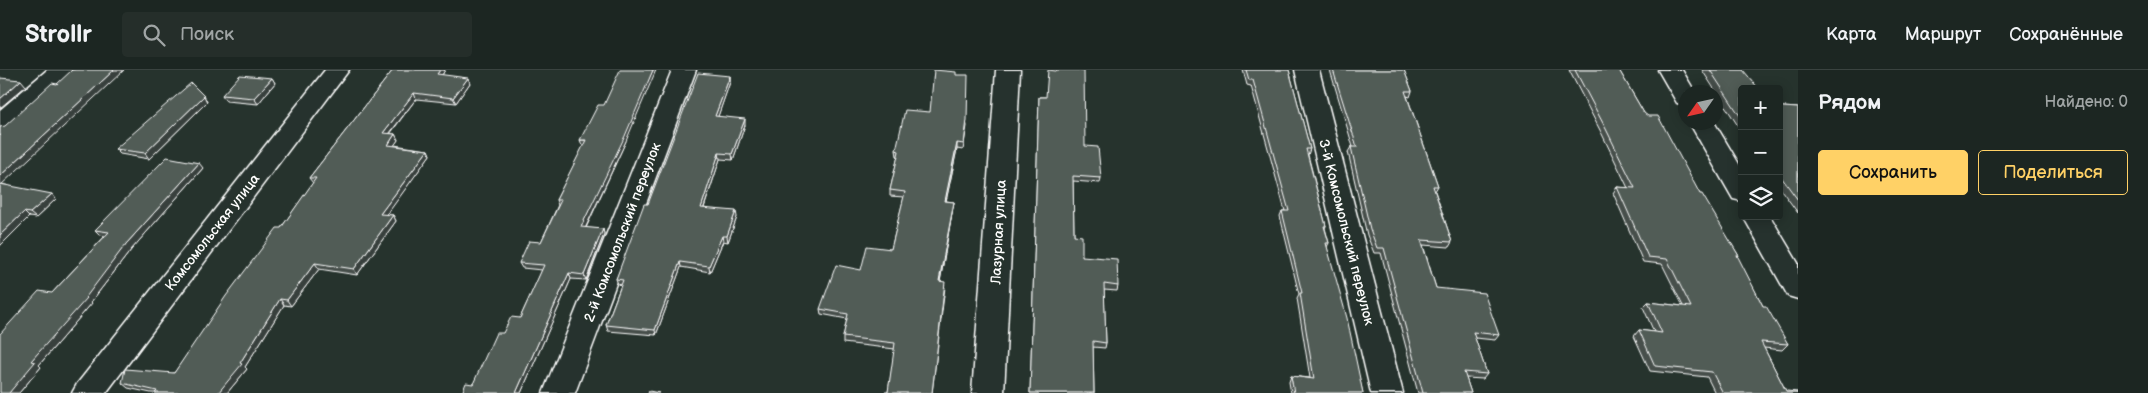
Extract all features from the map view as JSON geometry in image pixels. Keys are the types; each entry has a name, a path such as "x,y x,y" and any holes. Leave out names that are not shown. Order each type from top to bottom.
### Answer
{"street":[{"path":"0,124 61,70"},
{"name":"Комсомольская улица","path":"88,393 337,70"},
{"name":"2-й Комсомольский переулок","path":"559,393 684,70"},
{"name":"Лазурная улица","path":"988,393 1008,70"},
{"name":"3-й Комсомольский переулок","path":"1307,70 1387,393"},
{"path":"1670,70 1679,85"},
{"path":"1705,130 1738,185"},
{"path":"1758,220 1798,288"}],"building":[{"path":"72,70 114,70 0,176 0,127 5,126 52,83 57,84"},
{"path":"393,70 440,70 437,74 468,78 453,98 414,93 383,133 395,134 388,145 428,150 380,214 393,215 354,269 315,263 287,300 280,299 240,363 242,364 218,393 155,393 157,391 122,383 125,369 174,373 226,296 277,228 281,228 316,178 309,178"},
{"path":"620,70 653,70 625,136 581,227 603,229 584,275 569,273 516,393 462,393 466,383 473,384 496,333 503,333 511,317 520,318 544,265 519,263 529,241 541,242 561,200 556,200 586,140 580,140 598,105 604,105"},
{"path":"934,70 956,72 956,75 968,75 967,120 964,144 957,143 945,201 954,202 939,281 945,282 932,393 885,393 888,392 895,343 843,337 848,314 820,309 836,265 861,270 867,246 891,249 905,192 890,190 899,151 896,150 905,110 930,112"},
{"path":"1048,70 1084,70 1085,146 1098,147 1101,178 1073,176 1074,235 1082,236 1082,256 1117,259 1118,286 1104,284 1106,343 1093,341 1094,393 1030,393 1039,97 1046,97"},
{"path":"1246,70 1289,70 1310,149 1306,149 1326,226 1324,226 1329,243 1326,243 1347,318 1363,393 1294,393 1291,376 1314,379 1300,293 1302,293 1282,211 1289,211 1253,80 1249,80"},
{"path":"1333,70 1404,70 1412,91 1405,91 1438,186 1433,186 1452,242 1421,240 1436,288 1484,293 1499,335 1473,332 1487,374 1464,372 1471,393 1423,393 1384,248 1377,248 1370,229 1351,147 1357,147"},
{"path":"1575,70 1619,70 1644,113 1648,116 1658,116 1700,194 1702,194 1739,256 1737,255 1763,306 1766,306 1788,344 1761,342 1786,391 1798,393 1723,393 1712,372 1655,366 1639,330 1662,333 1648,302 1691,307 1667,259 1648,257 1617,187 1635,188"},
{"path":"1710,70 1743,70 1756,85 1738,85 1738,113 1723,90 1723,85 1720,85"},
{"path":"698,73 730,76 715,116 745,119 732,154 719,153 701,208 736,211 727,236 722,236 709,266 680,262 655,330 606,325 623,280 616,279 644,204 648,204"},
{"path":"240,75 272,78 254,98 222,95"},
{"path":"0,78 21,80 0,99"},
{"path":"191,83 204,96 145,153 115,149"},
{"path":"1783,107 1798,108 1798,200 1783,179"},
{"path":"167,157 199,163 126,244 87,298 31,361 35,362 9,393 0,393 0,334 39,291 52,293 109,232 95,230"},
{"path":"0,184 52,194 30,213 24,212 0,235"}]}
